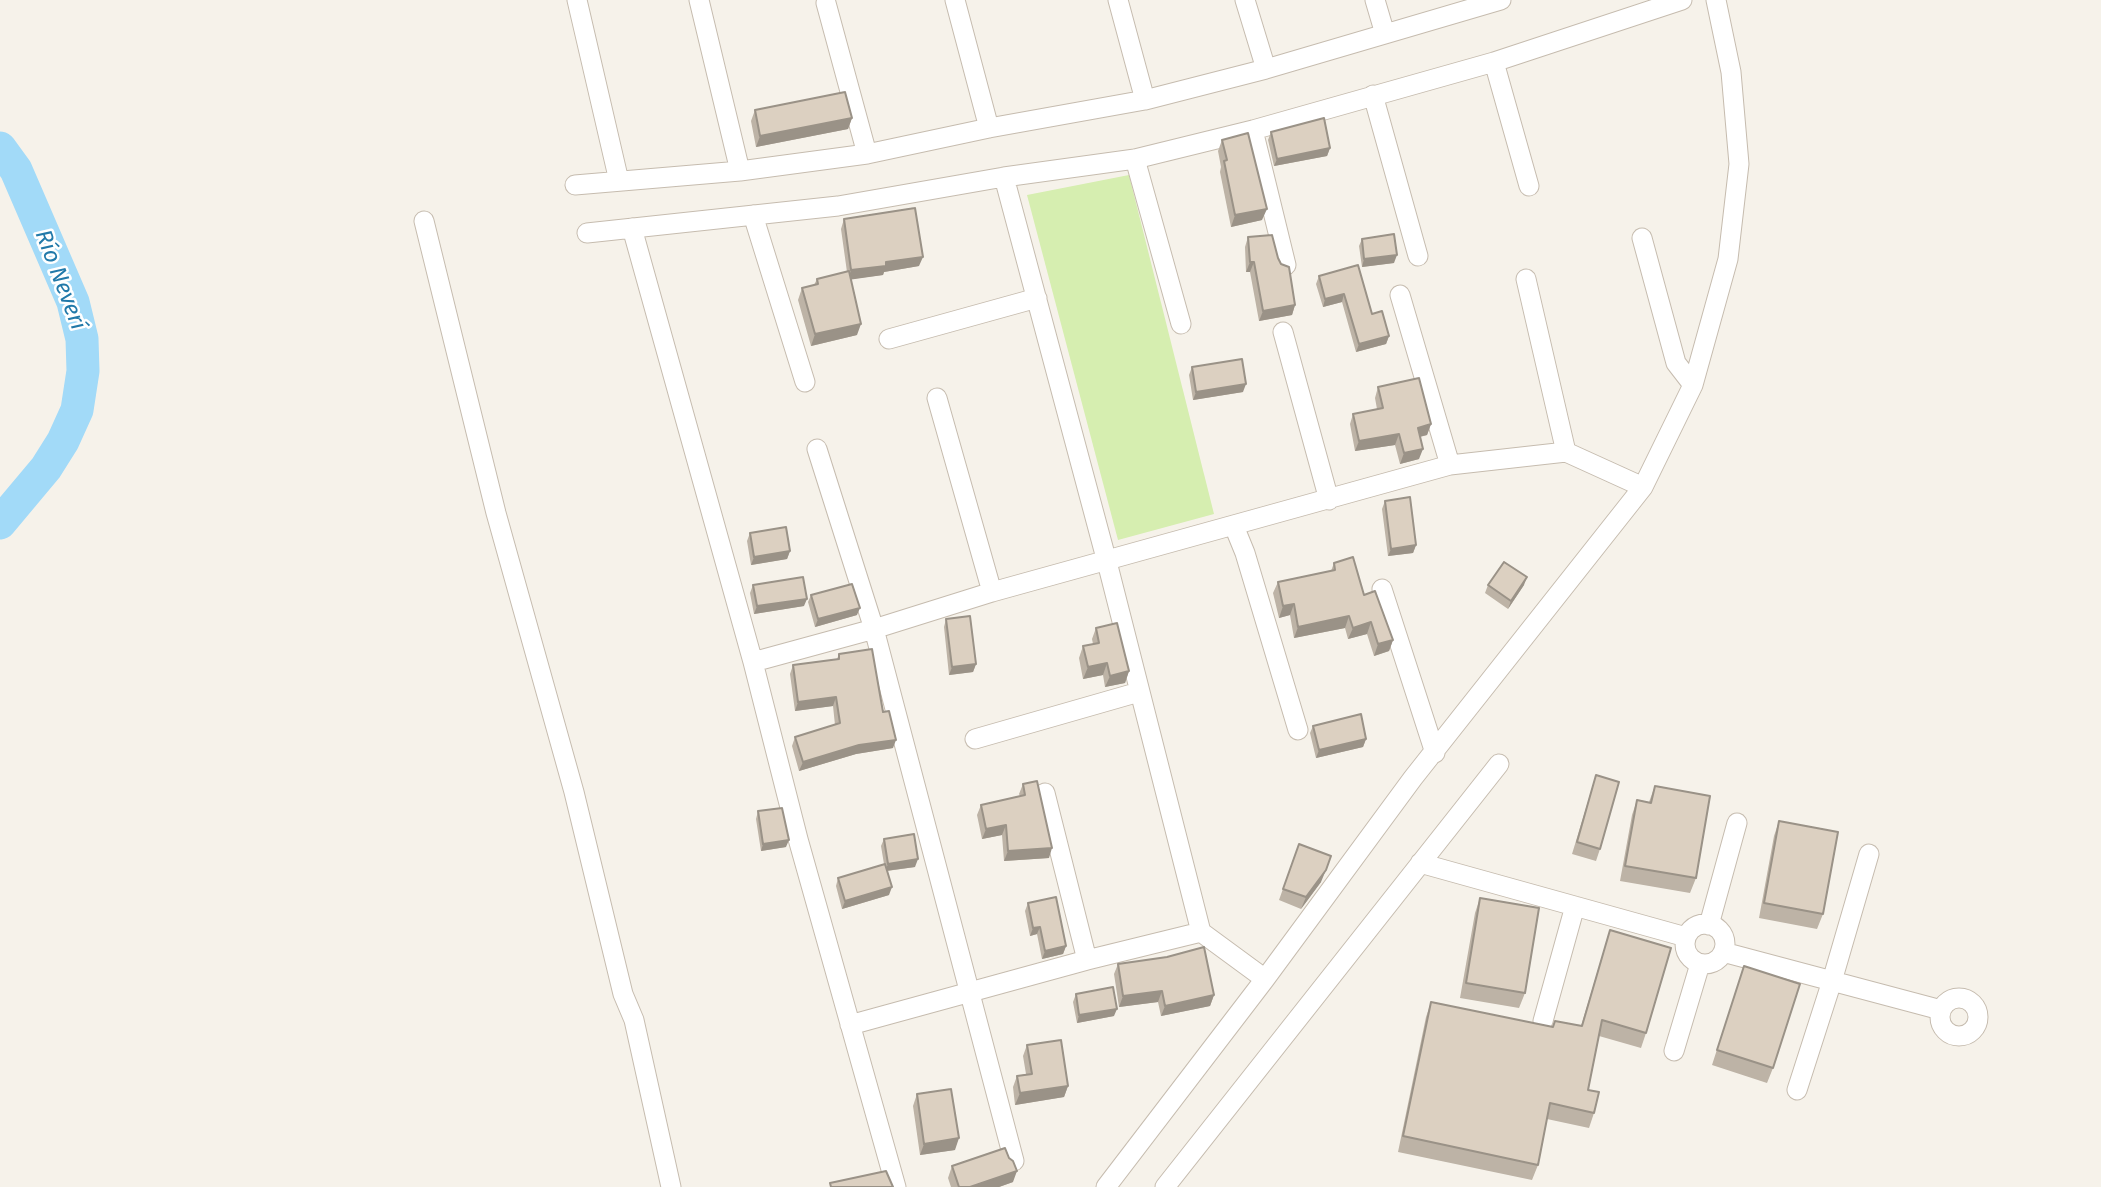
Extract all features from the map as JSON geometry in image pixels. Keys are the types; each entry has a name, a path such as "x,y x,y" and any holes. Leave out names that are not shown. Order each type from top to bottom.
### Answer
{"street":[{"path":"577,0 619,181"},
{"path":"699,0 740,171"},
{"path":"955,0 989,128"},
{"path":"1118,0 1145,100"},
{"path":"1245,0 1266,69"},
{"path":"1375,0 1385,34"},
{"path":"575,186 740,171 867,154 989,128 1145,100 1266,69 1500,0"},
{"path":"587,233 838,206 1004,177 1135,159 1253,130 1494,62 1682,0"},
{"path":"1106,1187 1265,979 1413,778 1643,487 1693,385 1728,259 1739,164 1731,72 1716,0"},
{"path":"826,3 867,154"},
{"path":"1494,62 1529,186"},
{"path":"1373,95 1418,256"},
{"path":"1253,130 1286,265"},
{"path":"1135,159 1181,324"},
{"path":"1004,177 1107,562 1201,932 1265,979"},
{"path":"753,215 805,382"},
{"path":"424,221 496,513 574,792 623,994 634,1020 671,1187"},
{"path":"632,228 753,662 798,839 896,1187"},
{"path":"1642,238 1676,363 1693,385"},
{"path":"1526,279 1566,452"},
{"path":"1400,295 1450,466"},
{"path":"889,339 1037,298"},
{"path":"1283,332 1329,500"},
{"path":"937,398 992,592"},
{"path":"817,449 874,629 1014,1161"},
{"path":"753,662 874,629 992,592 1450,466 1566,452 1643,487"},
{"path":"1234,526 1245,553 1298,730"},
{"path":"1382,589 1435,753"},
{"path":"975,739 1139,692"},
{"path":"1165,1187 1499,764"},
{"path":"1045,793 1087,960"},
{"path":"1709,925 1737,823"},
{"path":"1797,1090 1832,981 1868,854"},
{"path":"1420,863 1686,937"},
{"path":"1543,1021 1575,906"},
{"path":"1709,925 1721,932 1724,939 1723,953 1714,962 1700,964 1685,950 1686,937 1696,926 1709,925"},
{"path":"850,1025 1087,960 1201,932"},
{"path":"1723,953 1941,1010"},
{"path":"1675,1052 1700,964"}],"green space":[{"path":"1129,175 1214,514 1118,540 1027,195"}],"building":[{"path":"845,92 852,118 760,136 755,110"},
{"path":"1324,118 1330,148 1277,159 1271,132"},
{"path":"1248,133 1267,209 1235,215 1222,140"},
{"path":"915,208 923,257 886,262 886,266 851,270 844,219"},
{"path":"1394,234 1397,255 1364,259 1362,239"},
{"path":"1272,235 1281,264 1289,267 1295,305 1263,311 1254,262 1250,262 1248,237"},
{"path":"1358,265 1372,314 1382,311 1389,336 1359,344 1344,294 1325,299 1319,276"},
{"path":"849,271 861,324 815,334 802,288 818,284 817,279"},
{"path":"1242,359 1246,384 1196,392 1192,367"},
{"path":"1419,378 1431,424 1418,428 1423,449 1404,453 1399,434 1359,441 1353,414 1383,408 1378,387"},
{"path":"1410,497 1416,545 1391,549 1385,501"},
{"path":"786,527 790,551 754,557 750,533"},
{"path":"1353,557 1364,595 1375,591 1393,640 1378,644 1371,622 1353,628 1349,616 1298,627 1294,604 1283,606 1278,582 1335,570 1334,563"},
{"path":"1504,562 1527,577 1511,601 1488,585"},
{"path":"803,577 807,599 757,606 753,585"},
{"path":"852,584 860,608 818,619 811,595"},
{"path":"970,616 976,664 952,667 946,619"},
{"path":"1117,623 1129,671 1110,676 1107,663 1088,667 1083,646 1099,643 1096,628"},
{"path":"872,649 883,712 889,711 896,740 859,745 803,762 795,737 840,723 836,697 798,702 793,665 839,659 839,654"},
{"path":"1361,714 1366,739 1319,750 1313,726"},
{"path":"1596,775 1619,782 1600,849 1577,842"},
{"path":"1037,781 1052,848 1008,851 1006,825 986,829 981,805 1025,795 1023,784"},
{"path":"1655,786 1710,796 1696,878 1625,866 1637,800 1651,803"},
{"path":"782,808 789,840 763,844 758,811"},
{"path":"1779,821 1838,832 1823,914 1764,903"},
{"path":"914,834 918,859 888,864 884,839"},
{"path":"1299,844 1331,856 1326,870 1306,897 1283,889"},
{"path":"885,864 892,887 845,901 838,878"},
{"path":"1056,897 1066,946 1045,951 1040,927 1033,928 1028,903"},
{"path":"1480,898 1539,908 1525,993 1466,983"},
{"path":"1610,930 1671,948 1646,1033 1602,1020 1588,1090 1599,1092 1594,1113 1550,1103 1538,1165 1403,1136 1431,1002 1553,1027 1555,1021 1582,1026"},
{"path":"1204,947 1214,995 1165,1006 1162,991 1123,996 1118,964 1167,957"},
{"path":"1744,966 1800,984 1773,1068 1717,1050"},
{"path":"1113,987 1117,1009 1079,1015 1076,994"},
{"path":"1061,1040 1068,1086 1020,1093 1017,1076 1032,1074 1027,1045"},
{"path":"951,1089 959,1138 924,1144 917,1094"},
{"path":"1005,1148 1017,1171 970,1187 959,1187 952,1166"},
{"path":"886,1171 893,1187 831,1187 830,1183"}],"waterway":[{"name":"Río Neverí","path":"0,148 16,170 73,302 82,339 83,371 77,410 63,441 46,468 0,523"}]}
